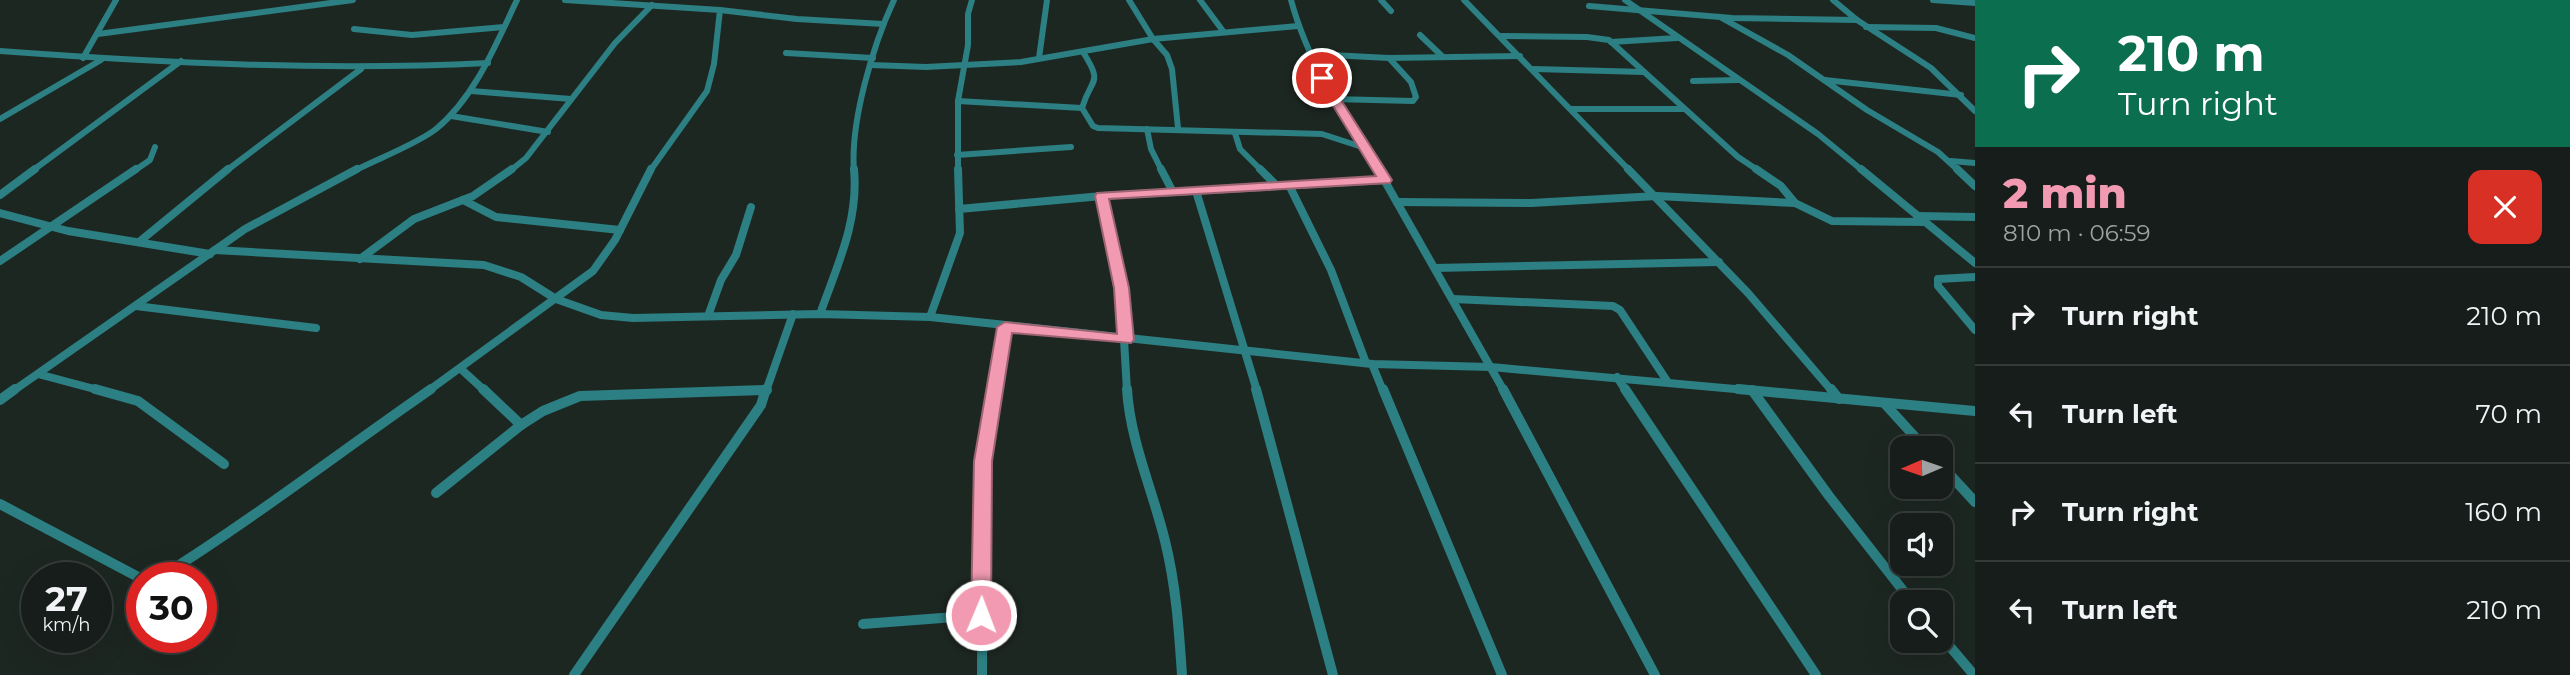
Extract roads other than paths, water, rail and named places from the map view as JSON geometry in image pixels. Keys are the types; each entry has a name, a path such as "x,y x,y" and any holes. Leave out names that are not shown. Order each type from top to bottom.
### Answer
{"street":[{"path":"83,58 116,0"},
{"path":"98,34 353,0"},
{"path":"0,400 275,211 428,136 451,116 471,90 488,63 517,0"},
{"path":"565,0 883,24"},
{"path":"820,314 853,221 856,187 852,156 854,131 883,24 894,0"},
{"path":"930,317 960,233 958,101 972,0"},
{"path":"1039,58 1047,0"},
{"path":"1129,0 1153,39 1167,55 1172,69 1178,128"},
{"path":"1200,0 1223,30"},
{"path":"1292,0 1298,26 1333,99 1385,180 1453,299 1656,675"},
{"path":"1381,0 1391,12"},
{"path":"1464,0 1657,196 1839,399"},
{"path":"1625,0 1852,159 1975,263"},
{"path":"1833,0 1866,27 1931,68 1975,111"},
{"path":"1933,0 1975,3"},
{"path":"360,259 414,219 463,200 498,181 526,158 615,43 652,5"},
{"path":"1588,6 1720,17 1857,20"},
{"path":"187,562 348,446 461,369 593,271 605,257 647,175 707,91 714,64 720,10"},
{"path":"1720,17 1788,55 1867,110 1951,162 1975,186"},
{"path":"786,53 872,62 965,65 1039,58 1223,30 1298,26"},
{"path":"354,29 412,35 504,27"},
{"path":"1866,27 1922,28 1961,33 1975,38"},
{"path":"1420,35 1443,57"},
{"path":"1502,36 1587,37 1611,42 1677,38"},
{"path":"1611,42 1738,157 1781,187 1796,203 1810,212 1832,221 1975,217"},
{"path":"1082,108 1087,92 1095,84 1096,78 1094,69 1083,52"},
{"path":"2,53 101,60 361,69 488,63"},
{"path":"1311,54 1389,58 1520,56"},
{"path":"1333,99 1413,101 1416,97 1410,82 1389,58"},
{"path":"0,119 101,60"},
{"path":"0,195 181,61"},
{"path":"139,242 190,198 361,69"},
{"path":"1534,69 1644,72"},
{"path":"1693,81 1740,80"},
{"path":"1824,80 1961,95"},
{"path":"471,90 571,99"},
{"path":"958,101 1082,108"},
{"path":"1082,108 1095,128 1178,128 1235,133 1330,135 1365,148"},
{"path":"1572,109 1684,109"},
{"path":"451,116 548,132"},
{"path":"1147,129 1151,149 1174,192"},
{"path":"1235,133 1240,149 1277,186"},
{"path":"0,261 150,160 155,147"},
{"path":"957,155 1071,147"},
{"path":"1951,162 1975,163"},
{"path":"959,209 1102,196 1385,180"},
{"path":"1289,185 1331,270 1502,675"},
{"path":"1196,191 1246,351 1333,675"},
{"path":"1102,196 1121,288 1128,412 1165,540 1176,594 1182,675"},
{"path":"1397,202 1531,203 1657,196 1796,203"},
{"path":"463,200 496,216 620,230"},
{"path":"708,316 721,280 736,255 751,207"},
{"path":"0,213 52,227 213,252 484,265 521,277 556,299 601,315 633,318 793,314 930,317 1126,340 1369,363 1491,367 1975,411"},
{"path":"1435,268 1718,262"},
{"path":"1975,277 1938,279 1938,286 1975,330"},
{"path":"1453,299 1613,306 1620,310 1667,381"},
{"path":"136,306 316,328"},
{"path":"574,675 761,405 793,314"},
{"path":"982,675 983,461 1005,327"},
{"path":"461,369 522,425"},
{"path":"38,374 138,401 224,464"},
{"path":"1617,377 1816,675"},
{"path":"436,492 543,411 580,396 767,390"},
{"path":"1752,390 1829,496 1903,590"},
{"path":"1885,404 1914,436"},
{"path":"1953,478 1975,502"},
{"path":"0,504 126,571"},
{"path":"863,624 981,615"},
{"path":"1953,650 1974,675"}]}
